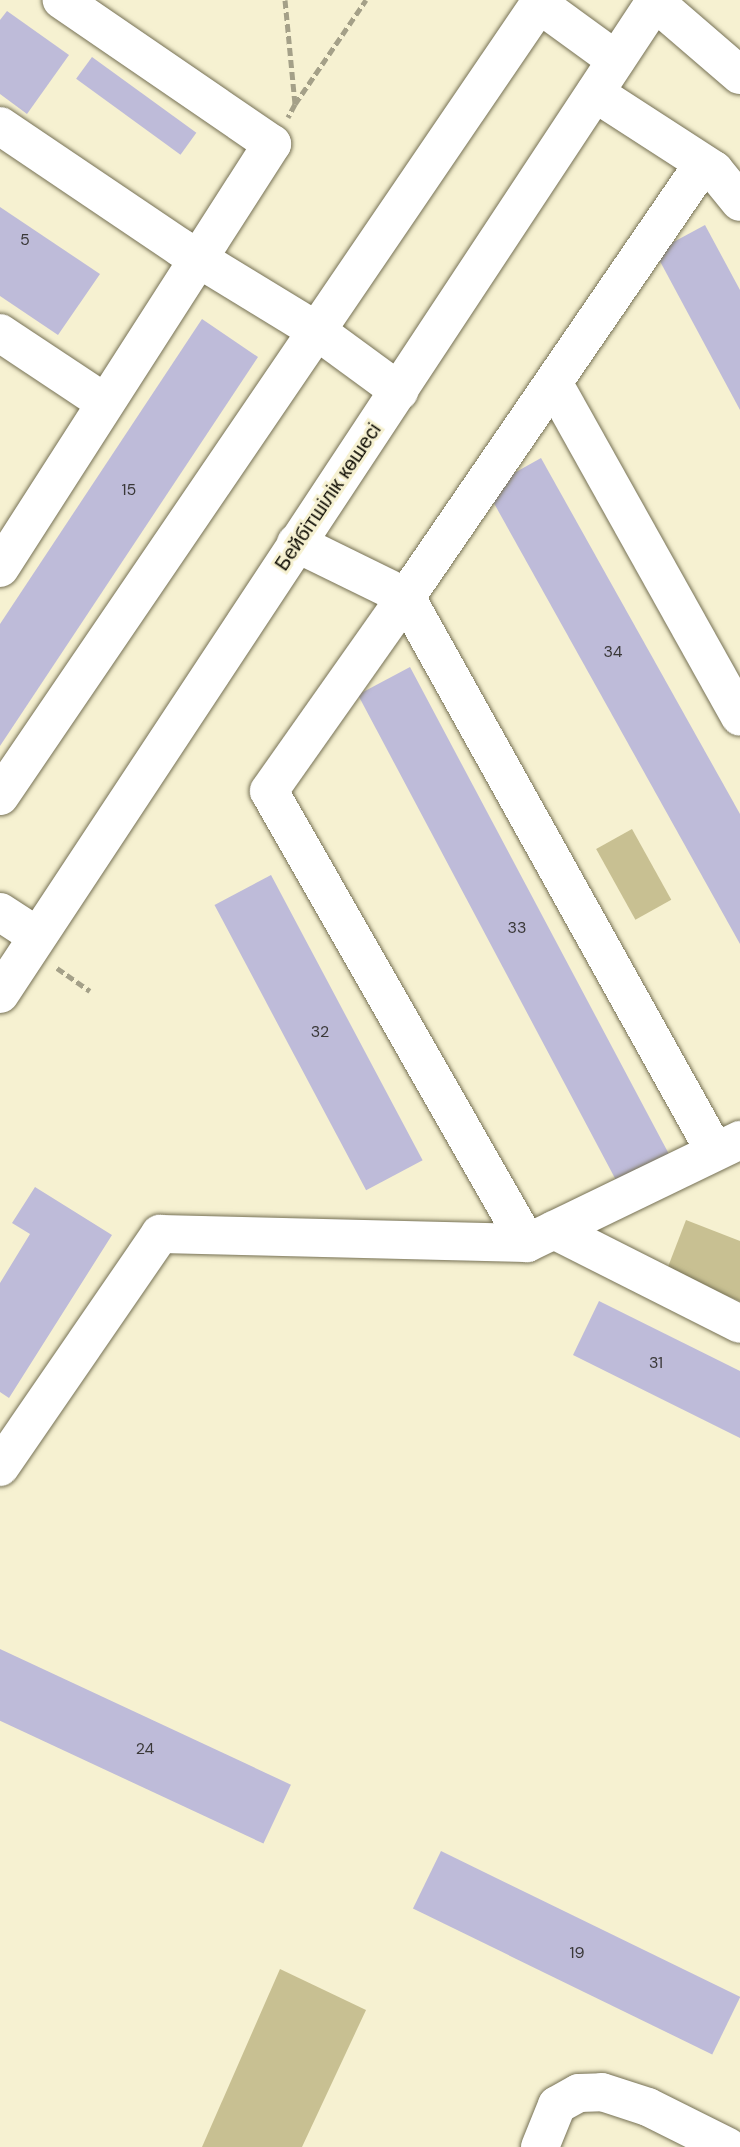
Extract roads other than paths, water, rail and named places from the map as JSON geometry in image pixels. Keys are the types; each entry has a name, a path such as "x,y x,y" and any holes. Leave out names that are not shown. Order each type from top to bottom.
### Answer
{"street":[{"path":"0,568 196,256 272,144 62,0"},
{"path":"656,1 740,75"},
{"name":"Бейбітшілік көшесі","path":"4,979 37,936 656,1"},
{"path":"0,796 539,4 616,60"},
{"path":"595,93 703,164 740,202"},
{"path":"0,126 196,256 317,331 399,391"},
{"path":"540,1236 269,791 554,384 703,164"},
{"path":"0,333 104,402"},
{"path":"554,384 740,717"},
{"path":"296,543 406,597 727,1146 540,1236"},
{"path":"0,912 37,936"},
{"path":"0,1467 160,1234 540,1236 740,1324"},
{"path":"540,2147 557,2105 579,2093 602,2092 648,2107 728,2147"}]}
